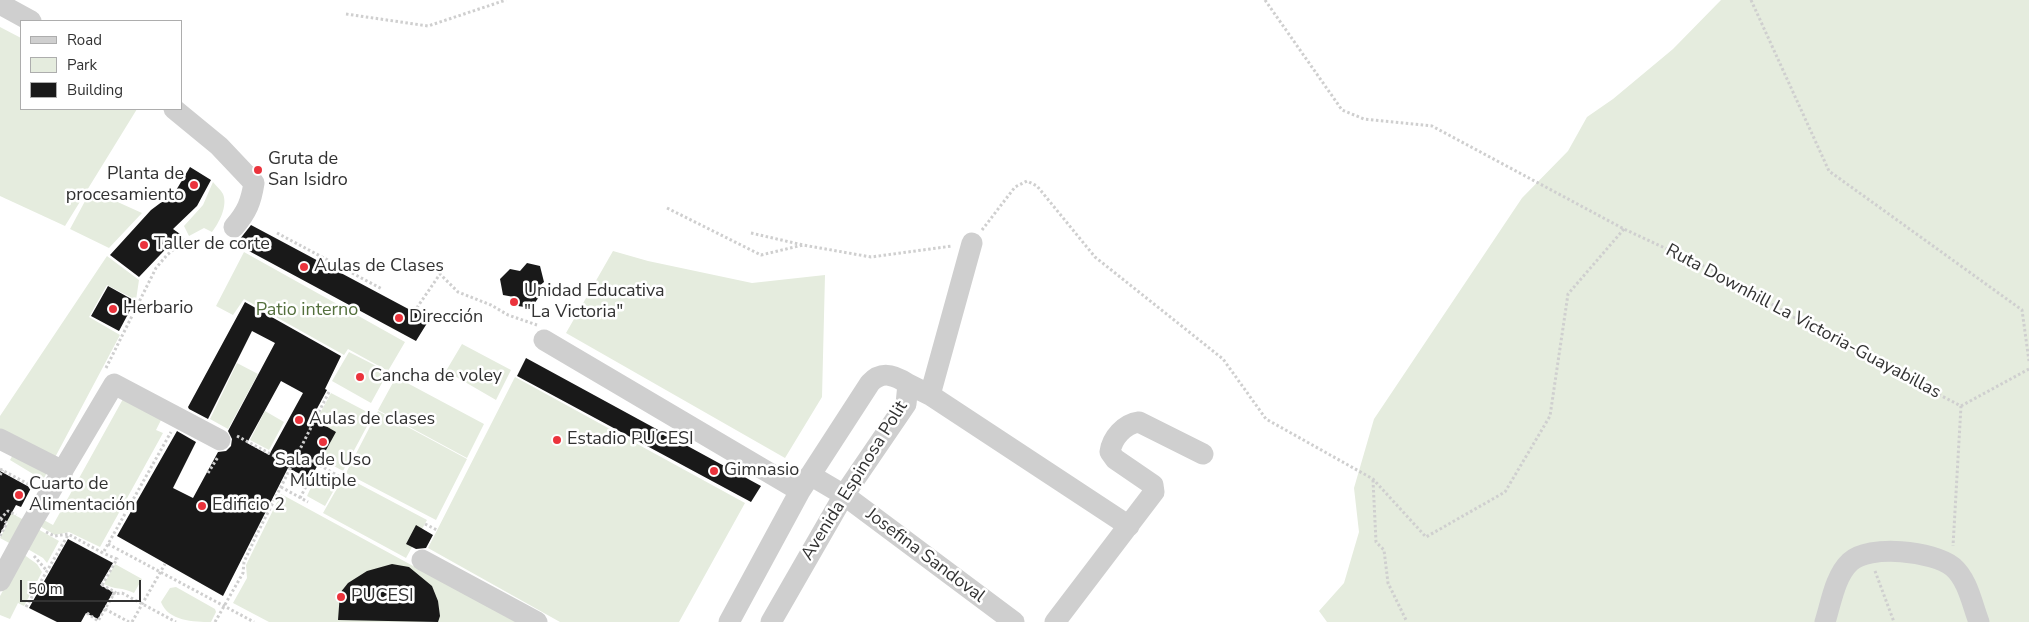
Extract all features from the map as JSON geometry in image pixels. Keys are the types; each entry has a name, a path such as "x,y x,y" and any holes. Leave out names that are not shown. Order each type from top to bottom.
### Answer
{"street":[{"path":"0,4 29,20"},
{"path":"175,110 219,146 254,183 252,200 247,212 234,227"},
{"path":"930,395 972,244"},
{"name":"Josefina Sandoval","path":"544,340 805,483 844,495 1014,622"},
{"name":"Avenida Espinosa Polit","path":"729,622 805,483 870,382 876,376 886,374 897,377 908,384 906,404 844,495 771,622"},
{"path":"0,581 114,384 220,440"},
{"path":"908,384 930,395 1129,526"},
{"path":"1055,622 1129,526 1155,488 1115,459 1110,452 1111,444 1119,434 1131,423 1139,422 1203,454"},
{"path":"0,439 63,471"},
{"path":"1825,622 1837,582 1850,562 1869,552 1889,550 1935,558 1952,566 1964,580 1979,622"},
{"path":"422,560 537,622"}],"path":[{"path":"346,14 428,26 506,0"},
{"name":"Ruta Downhill La Victoria-Guayabillas","path":"1265,0 1342,110 1364,119 1432,126 1624,229 1727,277 1818,332 1961,406 1952,566"},
{"path":"1752,0 1829,172 2022,310 2029,361"},
{"path":"751,233 803,245 871,257 972,244 1015,187 1027,181 1037,186 1095,257 1223,359 1266,419 1373,479 1426,538 1506,492 1550,416 1568,294 1624,229"},
{"path":"667,208 761,255 803,245"},
{"path":"277,233 382,288"},
{"path":"1961,406 2029,369"},
{"path":"215,622 244,573 244,562 330,390"},
{"path":"103,553 168,436"},
{"path":"298,453 342,478"},
{"path":"0,475 1,469 34,487"},
{"path":"300,498 310,479"},
{"path":"1373,479 1376,542 1384,550 1388,584 1407,622"},
{"path":"281,487 308,502"},
{"path":"0,518 7,523 0,536"},
{"path":"425,524 438,530"},
{"path":"43,530 55,536 68,534 117,559 102,585 115,592 98,621 87,613"},
{"path":"26,607 68,534"},
{"path":"108,544 254,622"},
{"path":"1869,552 1894,622"},
{"path":"29,553 47,570"},
{"path":"105,608 130,622 165,564"},
{"path":"113,594 122,593 176,622"}],"green space":[{"path":"1721,0 2029,0 2029,622 1327,622 1319,611 1344,583 1359,532 1354,488 1374,419 1522,198 1568,151 1587,117 1613,99 1673,49"},
{"path":"0,27 20,37 20,110 136,110 65,226 0,196"},
{"path":"213,182 222,192 224,199 224,209 220,219 212,232 204,228 189,236 184,226 203,205"},
{"path":"91,190 142,213 109,248 70,229"},
{"path":"613,251 648,261 752,283 825,275 822,397 785,458 566,333"},
{"name":"Patio interno","path":"244,252 405,342 388,371 348,349 344,355 244,299 233,315 216,306"},
{"path":"107,256 139,280 136,300 107,285 89,317 120,335 43,480 10,460 19,444 0,433 0,416"},
{"path":"462,344 511,370 496,400 446,371"},
{"name":"Cancha de voley","path":"349,352 388,372 371,403 332,381"},
{"path":"237,363 258,374 228,429 210,419"},
{"path":"396,377 484,424 467,458 378,410"},
{"name":"Estadio PUCESI","path":"515,377 745,503 679,622 560,622 428,548"},
{"path":"331,393 373,415 343,471 301,448"},
{"path":"123,399 161,420 156,430 163,433 100,547 69,532 55,535 38,525 42,519 53,525"},
{"path":"265,411 284,422 269,450 250,440"},
{"path":"378,411 467,459 436,520 346,473"},
{"path":"344,476 427,520 406,558 323,513"},
{"path":"333,477 339,481 325,506 307,496 313,483 316,484 319,479 330,484"},
{"path":"281,494 516,622 269,622 233,603 247,578 246,565"},
{"path":"11,513 24,520 11,544 0,538 8,523 1,518"},
{"path":"36,528 59,541 47,563 43,558 26,548"},
{"path":"23,554 37,564 42,572 24,606 18,603 10,619 0,615 0,596"},
{"path":"115,564 142,579 134,593 104,584"},
{"path":"176,587 215,609 216,612 211,622 197,622 175,617 164,608 161,602 170,588"}],"building":[{"path":"190,167 211,180 197,206 173,229 180,234 139,277 110,255 151,210 175,192"},
{"name":"Aulas de Clases","path":"251,225 429,320 416,341 236,244"},
{"path":"527,263 540,266 544,282 537,288 539,297 531,308 518,306 514,297 503,295 500,279 510,269 520,271"},
{"name":"Herbario","path":"108,286 135,301 119,331 91,316"},
{"path":"245,302 341,356 325,389 327,390 312,418 336,432 310,479 288,468 223,596 117,536 177,431 196,442 173,488 193,498 218,452 226,451 231,446 232,439 228,431 275,343 252,331 208,419 188,407","holes":["281,381 303,393 269,455 247,443"]},
{"path":"526,358 761,486 751,502 517,376"},
{"path":"0,471 31,488 21,507 16,505 0,534"},
{"path":"416,525 433,535 426,548 416,549 406,544"},
{"path":"68,539 113,563 100,585 113,592 98,619 86,613 81,622 57,622 29,608"},
{"path":"392,564 409,567 432,586 438,601 440,616 438,622 338,620 340,593 348,583 367,571"}],"place":[{"name":"Gruta de San Isidro","path":"258,170"},
{"name":"Planta de procesamiento","path":"194,185"},
{"name":"Taller de corte","path":"144,245"},
{"name":"Aulas de Clases","path":"304,267"},
{"name":"Unidad Educativa \"La Victoria\"","path":"514,302"},
{"name":"Herbario","path":"113,309"},
{"name":"Dirección","path":"399,318"},
{"name":"Cancha de voley","path":"360,377"},
{"name":"Aulas de clases","path":"299,420"},
{"name":"Estadio PUCESI","path":"557,440"},
{"name":"Sala de Uso Múltiple","path":"323,442"},
{"name":"Gimnasio","path":"714,471"},
{"name":"Cuarto de Alimentación","path":"19,495"},
{"name":"Edificio 2","path":"202,506"},
{"name":"PUCESI","path":"341,597"}]}
